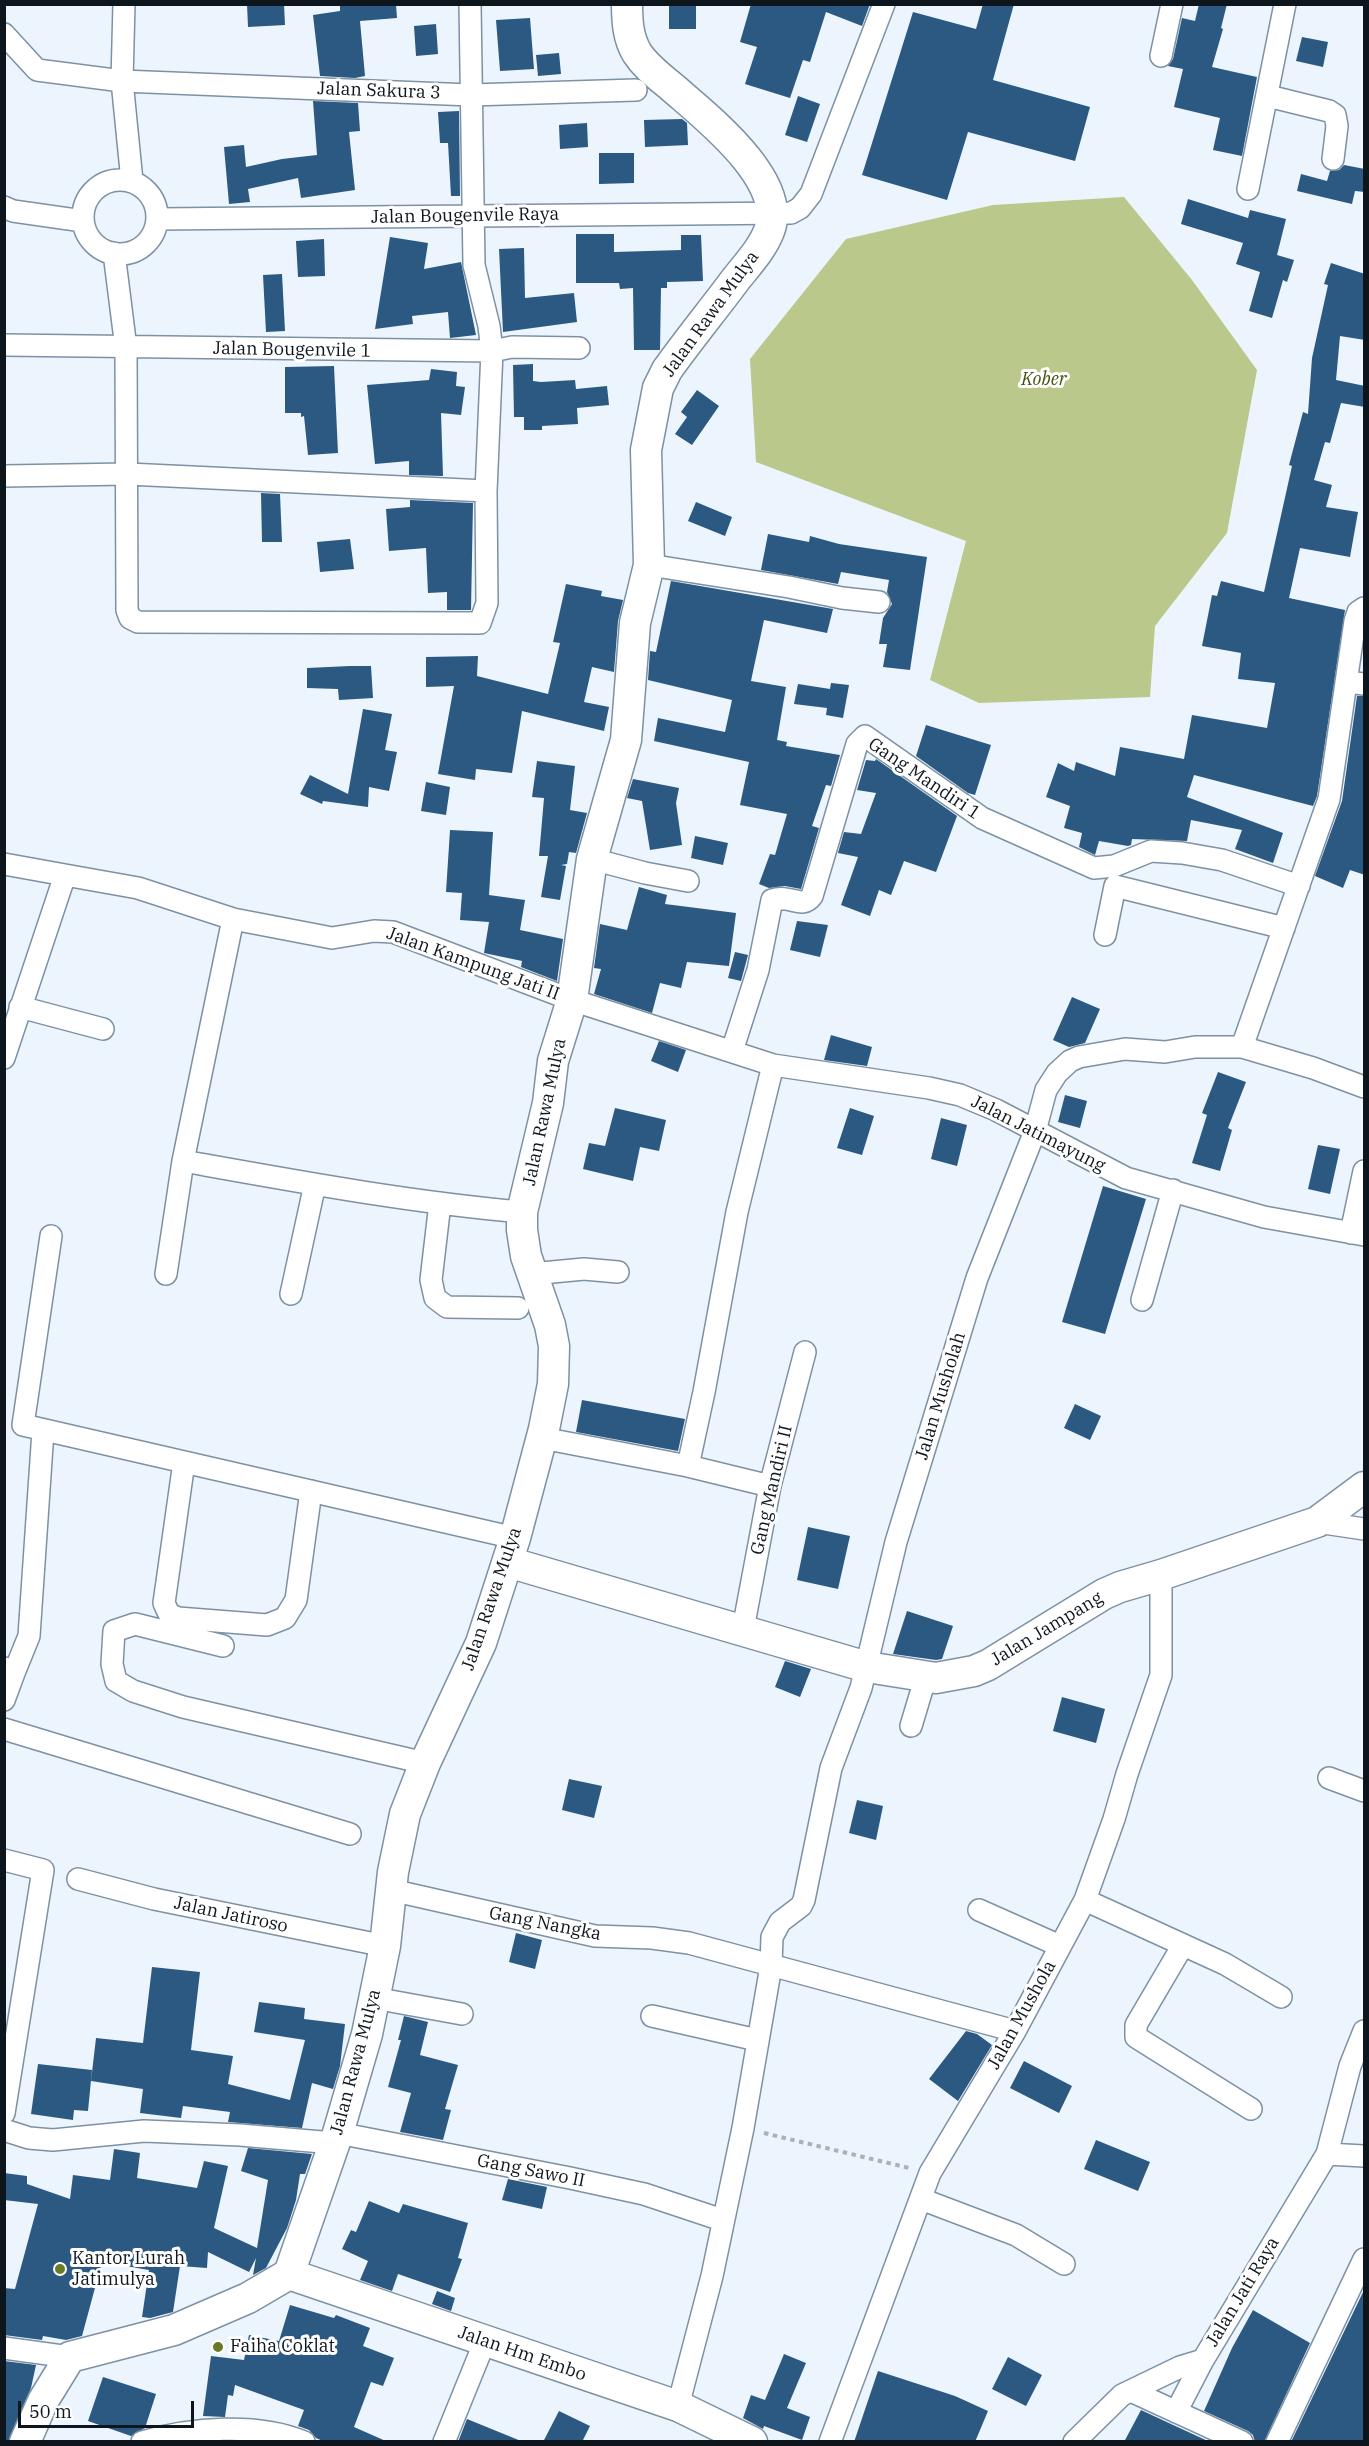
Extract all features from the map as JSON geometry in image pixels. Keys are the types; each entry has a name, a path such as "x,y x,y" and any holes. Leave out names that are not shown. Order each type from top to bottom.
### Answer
{"main road":[{"path":"627,4 630,35 639,55 737,147 764,183 772,205 772,214"},
{"name":"Jalan Rawa Mulya","path":"289,2274 336,2138 367,2034 385,1946 391,1890 405,1814 425,1763 481,1643 512,1550 542,1438 553,1384 554,1346 550,1325 531,1274 523,1244 522,1212 548,1103 552,1061 572,1000 592,859 626,740 635,622 649,565 646,450 658,388 672,363 765,240 771,228 772,214"},
{"name":"Jalan Jampang","path":"512,1550 743,1629 867,1666 936,1678 974,1671 1001,1658 1091,1600 1120,1587 1317,1522 1365,1487"},
{"path":"25,2442 43,2401 70,2356 174,2330 248,2298 289,2274"},
{"name":"Jalan Hm Embo","path":"289,2274 678,2406 752,2442"}],"street":[{"path":"124,4 122,81 132,181"},
{"path":"114,254 126,348 127,610 130,618 138,622 480,623 487,603 486,491 492,351 489,326 474,265 470,4"},
{"name":"Jalan Bougenvile Raya","path":"158,219 791,213 800,208 811,194 884,4"},
{"path":"1161,57 1172,4"},
{"path":"1248,189 1285,4"},
{"name":"Jalan Sakura 3","path":"4,34 37,70 122,81 471,95 636,90"},
{"path":"1268,96 1329,111 1335,115 1332,159"},
{"path":"119,179 132,181 151,196 158,219 155,231 148,242 138,249 114,254 103,250 86,232 82,221 84,208 88,197 96,188 119,179"},
{"path":"4,207 13,211 82,221"},
{"name":"Jalan Bougenvile 1","path":"4,345 492,351 512,347 579,348"},
{"path":"4,476 128,474 486,491"},
{"path":"649,565 789,587 842,598 879,602"},
{"path":"1242,1047 1329,799 1355,683 1356,617 1358,612 1365,608"},
{"name":"Gang Mandiri 1","path":"732,1051 758,970 772,900 790,898 803,903 808,902 813,896 857,744 865,736 982,818 1094,868 1114,866 1150,851 1182,853 1222,860 1299,886"},
{"path":"592,859 645,873 688,881"},
{"name":"Jalan Kampung Jati II","path":"4,864 138,888 233,919 332,938 374,931 393,932 572,1000"},
{"path":"4,1058 65,875"},
{"path":"1105,935 1115,886 1284,928"},
{"path":"166,1274 183,1161 233,919"},
{"name":"Jalan Jatimayung","path":"572,1000 773,1065 928,1088 960,1095 996,1110 1119,1175 1264,1217 1358,1234"},
{"path":"20,1007 103,1029"},
{"name":"Jalan Musholah","path":"678,2406 712,2276 743,2128 771,1966 772,1937 776,1927 801,1906 804,1900 831,1768 861,1688 896,1542 977,1278 1035,1131 1046,1090 1057,1073 1070,1061 1125,1049 1165,1052 1195,1047 1242,1047 1313,1068 1365,1087"},
{"path":"688,1466 737,1212 773,1065"},
{"path":"183,1161 440,1203 522,1212"},
{"path":"1358,1234 1365,1171"},
{"path":"291,1294 315,1184"},
{"path":"1142,1300 1173,1190"},
{"path":"440,1203 431,1280 435,1298 447,1308 518,1308"},
{"path":"51,1236 14,1424 311,1491 512,1550"},
{"path":"531,1274 584,1269 618,1272"},
{"name":"Gang Mandiri II","path":"743,1629 770,1486 805,1352"},
{"path":"4,1700 9,1670 29,1636 43,1431"},
{"path":"542,1438 688,1466 770,1486"},
{"path":"184,1462 164,1603 169,1614 178,1618 267,1625 285,1618 296,1600 311,1491"},
{"path":"1317,1522 1365,1529"},
{"name":"Jalan Mushola","path":"830,2442 847,2391 930,2173 1015,2031 1085,1900 1161,1675 1161,1575"},
{"path":"223,1646 135,1624 114,1631 112,1664 116,1680 133,1691 183,1707 425,1763"},
{"path":"910,1725 926,1676"},
{"path":"4,1729 350,1834"},
{"path":"1329,1778 1365,1791"},
{"path":"4,1860 43,1870 4,2113"},
{"name":"Jalan Jatiroso","path":"78,1880 153,1899 385,1946"},
{"name":"Gang Nangka","path":"391,1890 595,1936 652,1938 689,1943 1015,2031"},
{"path":"1085,1900 1225,1964 1281,1997"},
{"path":"979,1910 1060,1946"},
{"path":"1183,1945 1136,2025 1136,2037 1251,2109"},
{"path":"374,1998 462,2014"},
{"path":"652,2016 757,2040"},
{"name":"Jalan Jati Raya","path":"1074,2442 1122,2395 1180,2367 1203,2360 1327,2154 1357,2066 1365,2031"},
{"name":"Gang Sawo II","path":"4,2130 29,2138 53,2140 144,2131 336,2138 644,2194 722,2220"},
{"path":"1327,2154 1365,2156"},
{"path":"921,2199 1016,2235 1064,2264"},
{"path":"1277,2442 1365,2259"},
{"path":"444,2442 485,2341"},
{"path":"4,2348 70,2356"},
{"path":"1176,2412 1203,2360"},
{"path":"1131,2391 1242,2442"},
{"path":"142,2442 186,2431 261,2431 290,2436 304,2442"}],"path":[{"path":"743,2128 930,2173"}],"green space":[{"name":"Kober","path":"1124,197 1192,280 1257,370 1227,533 1155,626 1150,697 979,703 930,680 966,541 756,462 750,359 846,239 993,205"}],"building":[{"path":"247,4 284,4 285,25 248,27"},
{"path":"340,4 396,4 397,18 360,21 365,76 355,78 320,76 313,15 340,11"},
{"path":"669,4 696,4 696,29 669,29"},
{"path":"751,4 870,4 862,26 826,12 810,62 803,60 790,98 745,84 757,47 740,42"},
{"path":"983,4 1014,4 993,80 1090,107 1075,161 968,132 947,200 862,175 913,12 976,29"},
{"path":"1199,4 1227,4 1221,28 1223,29 1212,67 1257,77 1242,156 1213,150 1220,118 1174,107 1183,69 1168,66 1173,59 1182,18 1195,21"},
{"path":"530,18 534,69 500,71 496,20"},
{"path":"436,24 438,54 416,56 414,26"},
{"path":"1302,37 1328,42 1323,67 1296,61"},
{"path":"559,53 561,74 538,76 536,55"},
{"path":"798,96 820,104 807,142 785,135"},
{"path":"313,101 358,103 360,131 349,132 355,190 301,198 298,178 248,189 250,202 229,204 224,147 244,145 246,167 282,159 317,155"},
{"path":"459,111 460,196 451,196 448,143 440,143 438,112"},
{"path":"682,119 687,123 688,145 645,147 644,120"},
{"path":"587,123 588,147 560,149 559,125"},
{"path":"599,153 634,153 634,183 599,184"},
{"path":"1344,165 1365,169 1365,192 1355,191 1352,204 1297,191 1301,174 1327,181 1330,171 1339,170"},
{"path":"1188,199 1248,218 1250,210 1286,219 1277,255 1294,260 1287,282 1283,280 1272,318 1249,311 1260,272 1236,264 1243,243 1181,224"},
{"path":"576,234 614,234 614,252 681,250 681,235 701,235 703,281 667,282 667,288 661,288 660,350 634,350 633,288 620,289 619,283 576,283"},
{"path":"390,237 428,243 424,269 461,262 476,335 450,338 448,312 412,316 413,324 375,329"},
{"path":"324,239 325,276 298,277 296,241"},
{"path":"524,248 525,298 574,293 577,322 503,332 499,249"},
{"path":"1331,263 1365,274 1365,340 1340,336 1336,380 1365,386 1365,407 1341,403 1330,443 1325,442 1314,480 1332,485 1326,507 1358,512 1350,557 1300,548 1289,598 1345,610 1317,796 1313,806 1194,775 1187,797 1283,833 1273,863 1235,849 1242,830 1191,820 1187,841 1132,839 1131,845 1128,846 1099,841 1095,855 1079,847 1082,833 1064,828 1070,806 1046,797 1058,763 1074,771 1076,762 1115,776 1120,747 1184,759 1192,715 1267,728 1275,683 1238,679 1241,653 1202,646 1212,595 1217,596 1221,581 1264,592 1292,466 1289,465 1303,412 1308,414 1312,358 1328,285 1324,284"},
{"path":"282,274 285,331 266,332 263,275"},
{"path":"533,364 533,381 575,380 576,389 607,386 609,405 577,408 578,424 542,426 542,430 524,430 524,417 514,417 513,365"},
{"path":"334,366 338,453 308,455 304,416 301,417 301,413 285,413 285,367"},
{"path":"431,369 457,372 456,386 465,387 461,415 441,413 443,476 409,475 409,461 375,464 367,385 429,380"},
{"path":"697,390 719,406 692,445 675,434 687,417 681,412"},
{"path":"261,493 280,494 282,542 262,542"},
{"path":"410,500 473,503 471,610 447,610 447,592 428,593 426,548 389,551 386,509 410,507"},
{"path":"696,502 732,517 725,536 688,521"},
{"path":"768,534 809,542 810,536 839,544 927,557 910,670 883,667 887,644 879,644 883,618 892,604 887,592 889,580 841,572 838,584 761,570"},
{"path":"350,539 354,569 320,572 317,542"},
{"path":"671,581 833,609 827,633 764,620 751,681 786,687 777,740 787,742 786,746 840,755 831,786 826,785 812,826 819,828 801,889 785,886 769,888 759,884 770,854 775,855 787,814 740,805 749,762 654,741 658,718 725,732 732,700 648,680 650,651 656,652"},
{"path":"566,584 602,591 601,596 623,600 618,621 614,672 592,667 584,702 609,707 604,731 522,711 512,773 476,769 475,780 438,774 454,686 426,687 426,657 478,656 477,676 548,694 560,643 553,642"},
{"path":"371,666 373,698 339,700 338,689 307,688 307,668"},
{"path":"831,683 849,685 843,718 826,715 827,708 794,704 798,684 830,689"},
{"path":"1357,696 1365,696 1365,875 1350,870 1343,888 1315,876 1342,801"},
{"path":"363,709 392,714 385,750 397,752 389,791 369,787 368,807 323,801 322,804 300,794 310,775 348,794"},
{"path":"926,725 991,745 975,795 968,793 916,756"},
{"path":"876,759 957,816 936,872 904,861 891,895 879,890 870,916 841,905 858,857 838,853 844,832 861,834 876,793 857,790 866,760 875,761"},
{"path":"537,761 575,766 570,810 587,813 576,853 569,852 567,864 561,865 566,866 560,900 541,897 548,856 539,856 544,798 532,797"},
{"path":"633,779 679,788 676,803 682,845 650,850 642,801 627,798"},
{"path":"426,782 450,787 446,815 421,811"},
{"path":"450,830 493,832 489,895 525,900 520,930 563,939 557,981 521,967 522,961 484,953 489,922 460,920 462,893 446,892"},
{"path":"695,836 728,843 723,865 691,858"},
{"path":"639,887 667,895 665,904 736,913 729,966 687,962 681,988 660,983 652,1013 594,994 601,969 594,968 600,924 627,930"},
{"path":"797,921 828,925 820,957 790,950"},
{"path":"735,952 748,955 741,981 728,978"},
{"path":"1072,997 1100,1009 1085,1043 1069,1047 1053,1040"},
{"path":"831,1035 872,1047 867,1066 824,1060"},
{"path":"659,1041 686,1050 678,1072 651,1061"},
{"path":"1218,1072 1246,1082 1228,1128 1232,1130 1220,1171 1192,1163 1207,1115 1202,1113"},
{"path":"1065,1095 1087,1101 1080,1128 1058,1122"},
{"path":"615,1108 666,1120 659,1151 640,1147 633,1181 583,1169 589,1143 605,1146"},
{"path":"850,1108 874,1116 862,1155 837,1148"},
{"path":"941,1118 967,1125 957,1166 931,1159"},
{"path":"1318,1145 1340,1149 1330,1194 1308,1189"},
{"path":"1103,1186 1146,1199 1105,1334 1062,1322"},
{"path":"582,1400 685,1419 678,1451 576,1432"},
{"path":"1075,1404 1101,1416 1090,1440 1064,1428"},
{"path":"808,1527 850,1536 838,1589 797,1580"},
{"path":"907,1611 953,1626 942,1659 893,1654"},
{"path":"785,1661 811,1669 800,1697 775,1687"},
{"path":"1062,1697 1105,1709 1096,1743 1053,1731"},
{"path":"569,1779 602,1786 594,1818 562,1810"},
{"path":"857,1800 883,1806 876,1840 849,1833"},
{"path":"516,1933 542,1940 535,1969 509,1962"},
{"path":"152,1967 200,1972 191,2050 233,2056 228,2084 290,2100 305,2040 254,2032 259,2002 305,2008 304,2019 345,2024 340,2066 333,2089 312,2083 302,2128 228,2122 230,2112 183,2106 181,2118 140,2113 143,2089 91,2081 96,2038 143,2043"},
{"path":"404,2016 428,2022 420,2055 458,2065 445,2109 451,2110 443,2140 400,2132 411,2093 388,2087 401,2040 398,2040"},
{"path":"966,2031 977,2034 992,2045 958,2101 929,2079"},
{"path":"1024,2061 1072,2086 1059,2113 1010,2088"},
{"path":"38,2064 92,2070 88,2111 74,2110 73,2120 31,2114"},
{"path":"1096,2140 1150,2162 1138,2191 1084,2169"},
{"path":"248,2148 312,2154 305,2174 300,2174 296,2200 287,2228 266,2268 253,2275 256,2258 249,2272 208,2252 207,2268 180,2266 173,2312 150,2318 142,2317 149,2270 102,2262 82,2336 66,2340 43,2336 42,2340 4,2335 4,2288 15,2289 38,2204 4,2200 4,2173 27,2176 27,2184 70,2199 73,2175 110,2180 114,2149 140,2153 137,2178 197,2188 204,2161 228,2166 214,2228 257,2248 268,2180 241,2171"},
{"path":"508,2179 547,2187 542,2209 502,2200"},
{"path":"369,2201 399,2213 403,2204 468,2223 458,2258 462,2259 450,2292 398,2274 392,2291 360,2280 368,2261 342,2249 351,2230 356,2232"},
{"path":"1365,2288 1365,2442 1291,2442"},
{"path":"437,2291 455,2298 451,2311 432,2304"},
{"path":"290,2305 334,2318 336,2315 370,2328 363,2346 394,2358 383,2386 371,2382 354,2427 388,2442 325,2442 316,2438 309,2430 298,2426 304,2410 235,2385 233,2396 228,2395 225,2417 203,2416 211,2356 244,2360 249,2335 279,2341"},
{"path":"1253,2310 1310,2343 1264,2442 1255,2442 1253,2435 1248,2431 1204,2411 1232,2348"},
{"path":"784,2354 806,2363 787,2408 810,2417 802,2440 764,2426 763,2429 743,2418 751,2395 765,2400"},
{"path":"1008,2357 1042,2375 1026,2406 992,2389"},
{"path":"4,2361 36,2365 31,2388 8,2442 4,2442"},
{"path":"878,2371 955,2396 988,2411 975,2442 854,2442"},
{"path":"103,2377 156,2394 145,2428 131,2436 88,2421"},
{"path":"1141,2410 1171,2424 1210,2442 1124,2442"},
{"path":"559,2411 590,2426 582,2442 543,2442"},
{"path":"467,2419 521,2441 521,2442 458,2442"}],"place":[{"name":"Kantor Lurah Jatimulya","path":"60,2269"},
{"name":"Faiha Coklat","path":"218,2347"}]}
